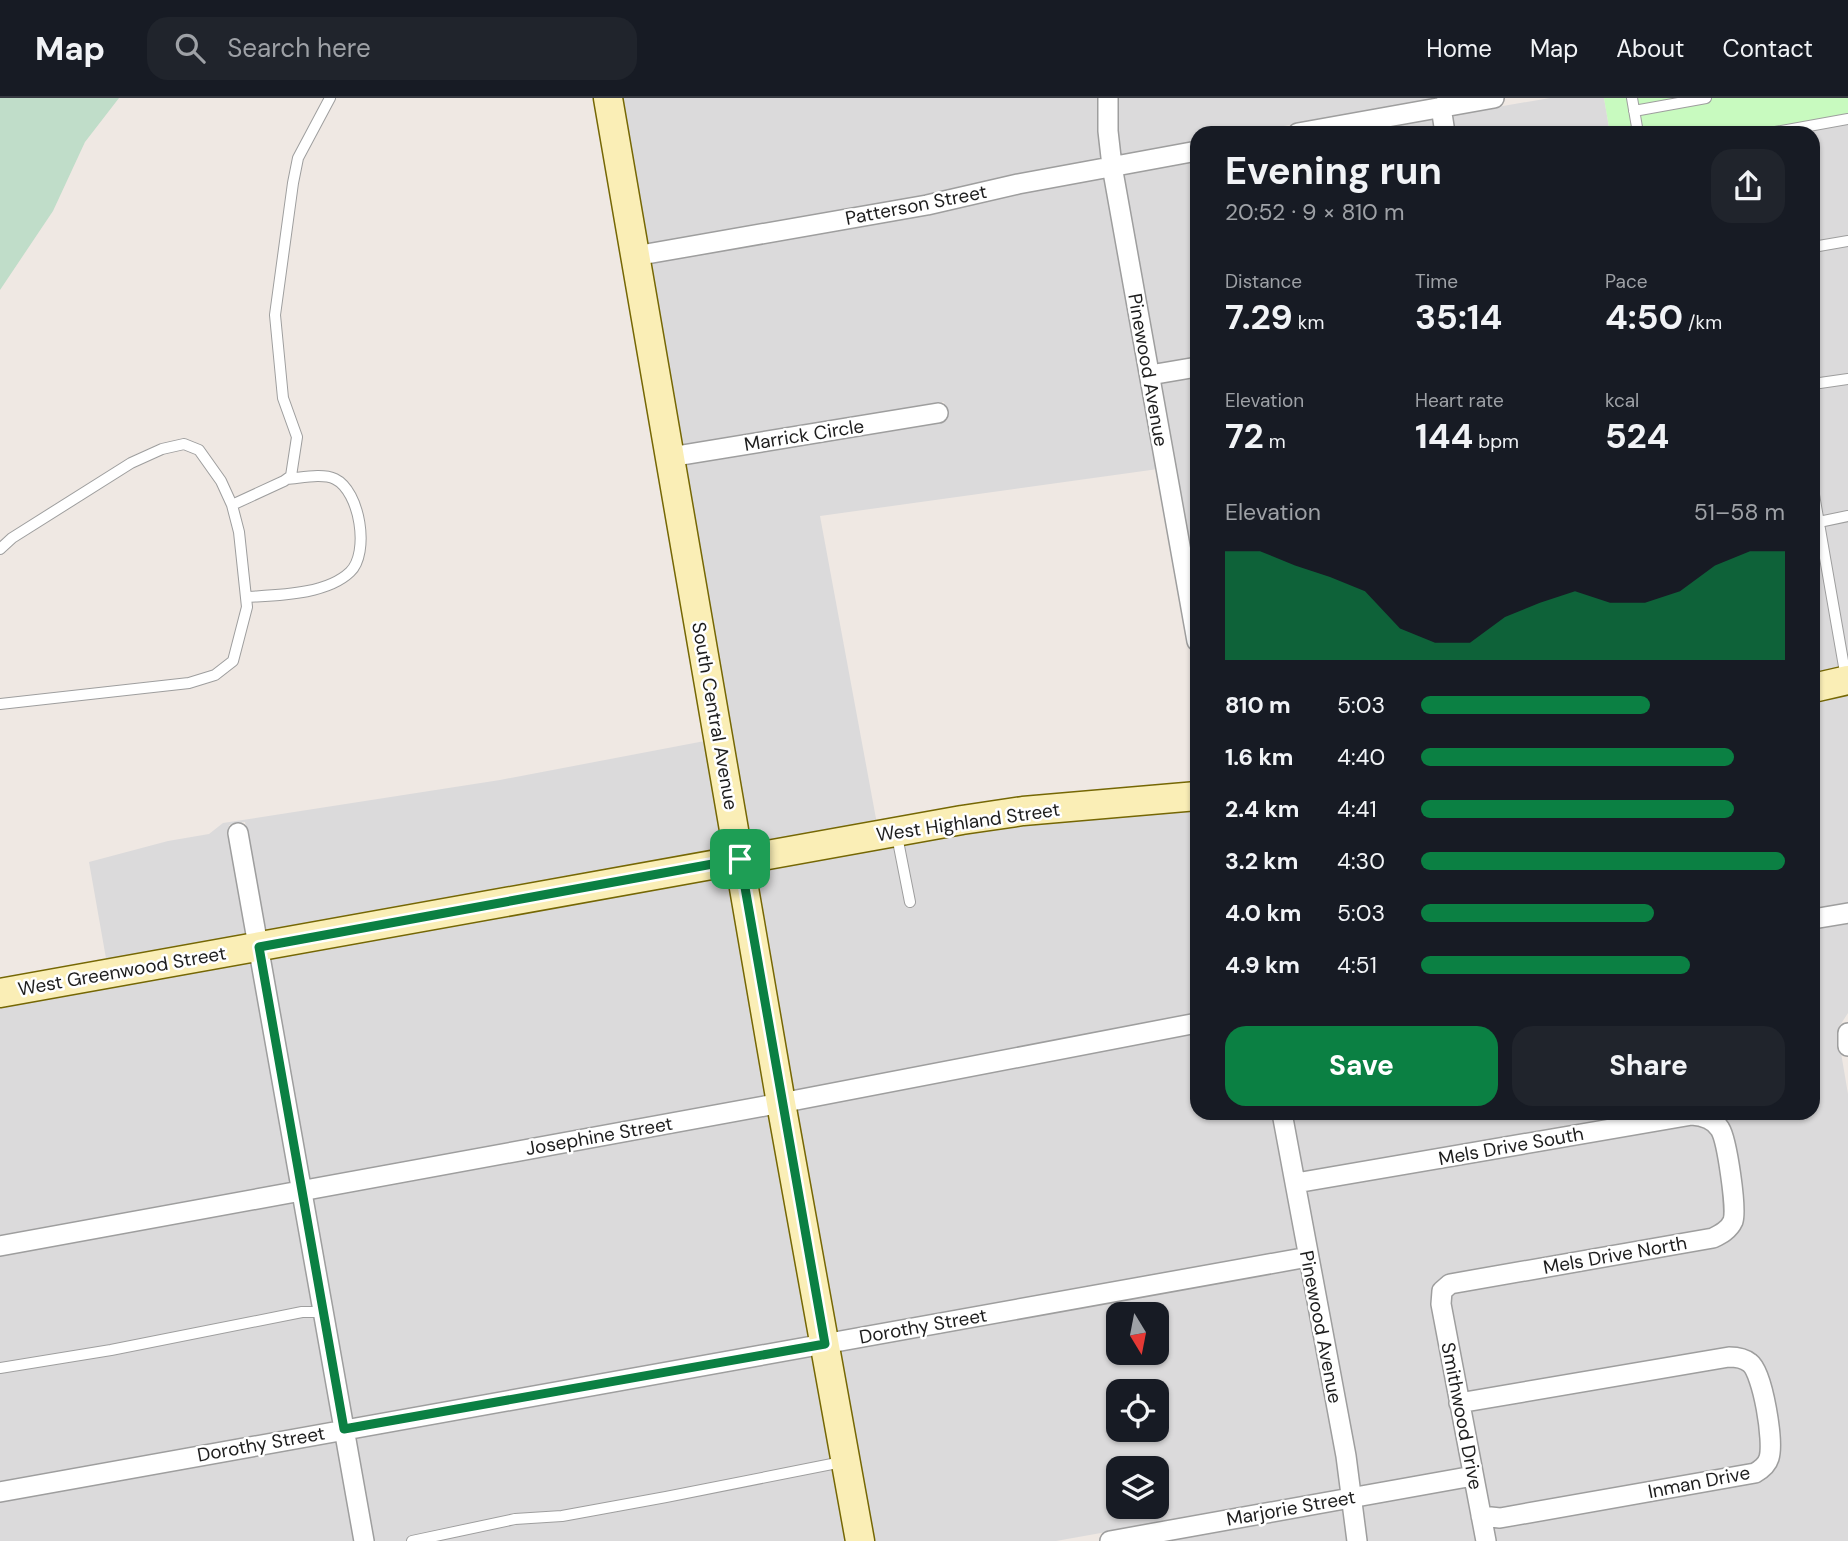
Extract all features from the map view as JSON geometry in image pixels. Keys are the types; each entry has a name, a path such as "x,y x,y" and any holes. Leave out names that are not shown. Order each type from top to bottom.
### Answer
{"street":[{"name":"South Central Avenue","path":"608,98 781,1103 860,1541"},
{"name":"Pinewood Avenue","path":"1108,98 1112,166 1190,577"},
{"path":"1336,126 1494,98"},
{"path":"1441,107 1444,126"},
{"name":"Patterson Street","path":"635,256 927,205 1018,184 1190,152"},
{"path":"1150,375 1190,368"},
{"name":"Marrick Circle","path":"670,457 938,413"},
{"path":"1820,687 1847,683"},
{"name":"West Highland Street","path":"740,859 1023,811 1190,797"},
{"path":"238,833 365,1541"},
{"name":"West Greenwood Street","path":"0,993 740,859"},
{"path":"1820,918 1848,913"},
{"name":"Josephine Street","path":"0,1246 781,1103 1190,1024"},
{"path":"1848,1033 1848,1046"},
{"name":"Pinewood Avenue","path":"1283,1120 1346,1456 1357,1541"},
{"name":"Mels Drive South","path":"1296,1183 1663,1120"},
{"name":"Mels Drive South","path":"1710,1120 1719,1127 1724,1136 1729,1171"},
{"name":"Mels Drive North","path":"1442,1291 1450,1284 1713,1238 1725,1232 1732,1223 1735,1209 1729,1171"},
{"name":"Dorothy Street","path":"0,1492 1308,1257"},
{"name":"Smithwood Drive","path":"1442,1291 1441,1304 1486,1541"},
{"name":"Inman Drive","path":"1459,1403 1729,1357 1750,1363 1760,1378 1771,1449 1769,1461 1755,1473 1500,1518 1481,1516"},
{"name":"Marjorie Street","path":"1110,1541 1473,1476"}],"lane":[{"path":"232,505 291,476 297,437 283,398 275,315 298,158 330,98"},
{"path":"1632,98 1637,126"},
{"path":"1634,111 1706,98"},
{"path":"1809,126 1848,119"},
{"path":"1820,246 1848,241"},
{"path":"1820,383 1848,379"},
{"path":"0,549 12,538 131,463 162,449 184,444 199,450 232,505 239,532 247,607 233,661 215,675 189,683 0,704"},
{"path":"246,597 299,593 331,584 351,572 360,556 360,529 345,486 334,479 287,479"},
{"path":"1820,522 1848,516"},
{"path":"1820,528 1847,683"},
{"path":"896,832 910,902"},
{"path":"0,1368 111,1350 302,1312 324,1312"},
{"path":"412,1541 515,1520 562,1516 666,1497 846,1461"}],"shaded area":[{"path":"616,98 1099,98 1103,159 1016,174 925,196 642,246"},
{"path":"1116,98 1439,98 1284,126 1190,126 1190,143 1120,156"},
{"path":"1550,98 1604,98 1609,126 1453,126 1451,115"},
{"path":"1434,118 1436,126 1389,126"},
{"path":"1848,123 1848,670 1820,676 1820,128"},
{"path":"1190,162 1190,358 1157,365 1122,174"},
{"path":"1106,177 1158,469 820,516 877,824 746,849 680,465 947,420 944,402 677,447 645,264 928,215 1020,193"},
{"path":"1190,377 1190,554 1160,383"},
{"path":"1848,690 1848,903 1820,909 1820,696"},
{"path":"710,740 730,852 265,936 245,822 229,825 249,939 107,964 89,862 168,841 209,834 223,823 500,780"},
{"path":"1190,806 1190,1015 788,1092 749,867 964,829"},
{"path":"733,870 772,1095 309,1179 269,955"},
{"path":"1848,922 1848,1013 1839,1027 1839,1041 1848,1094 1848,1541 1365,1541 1292,1120 1820,1120 1820,928"},
{"path":"252,958 292,1182 0,1236 0,1002"},
{"path":"1190,1034 1190,1120 1275,1120 1298,1249 831,1333 791,1110"},
{"path":"775,1114 815,1336 351,1418 312,1197"},
{"path":"296,1200 334,1421 0,1482 0,1255"},
{"path":"1301,1268 1342,1490 1056,1541 869,1541 834,1351 1106,1303 1106,1365 1169,1365 1169,1302 1110,1302"},
{"path":"818,1354 852,1541 373,1541 354,1437"},
{"path":"338,1440 356,1541 0,1541 0,1501"},
{"path":"1344,1508 1348,1541 1163,1541"}],"green space":[{"path":"0,98 119,98 85,142 53,211 0,290"},
{"path":"1604,98 1848,98 1848,123 1820,128 1609,126"}],"route":[{"path":"740,859 825,1344 344,1429 259,947 740,859"}]}
